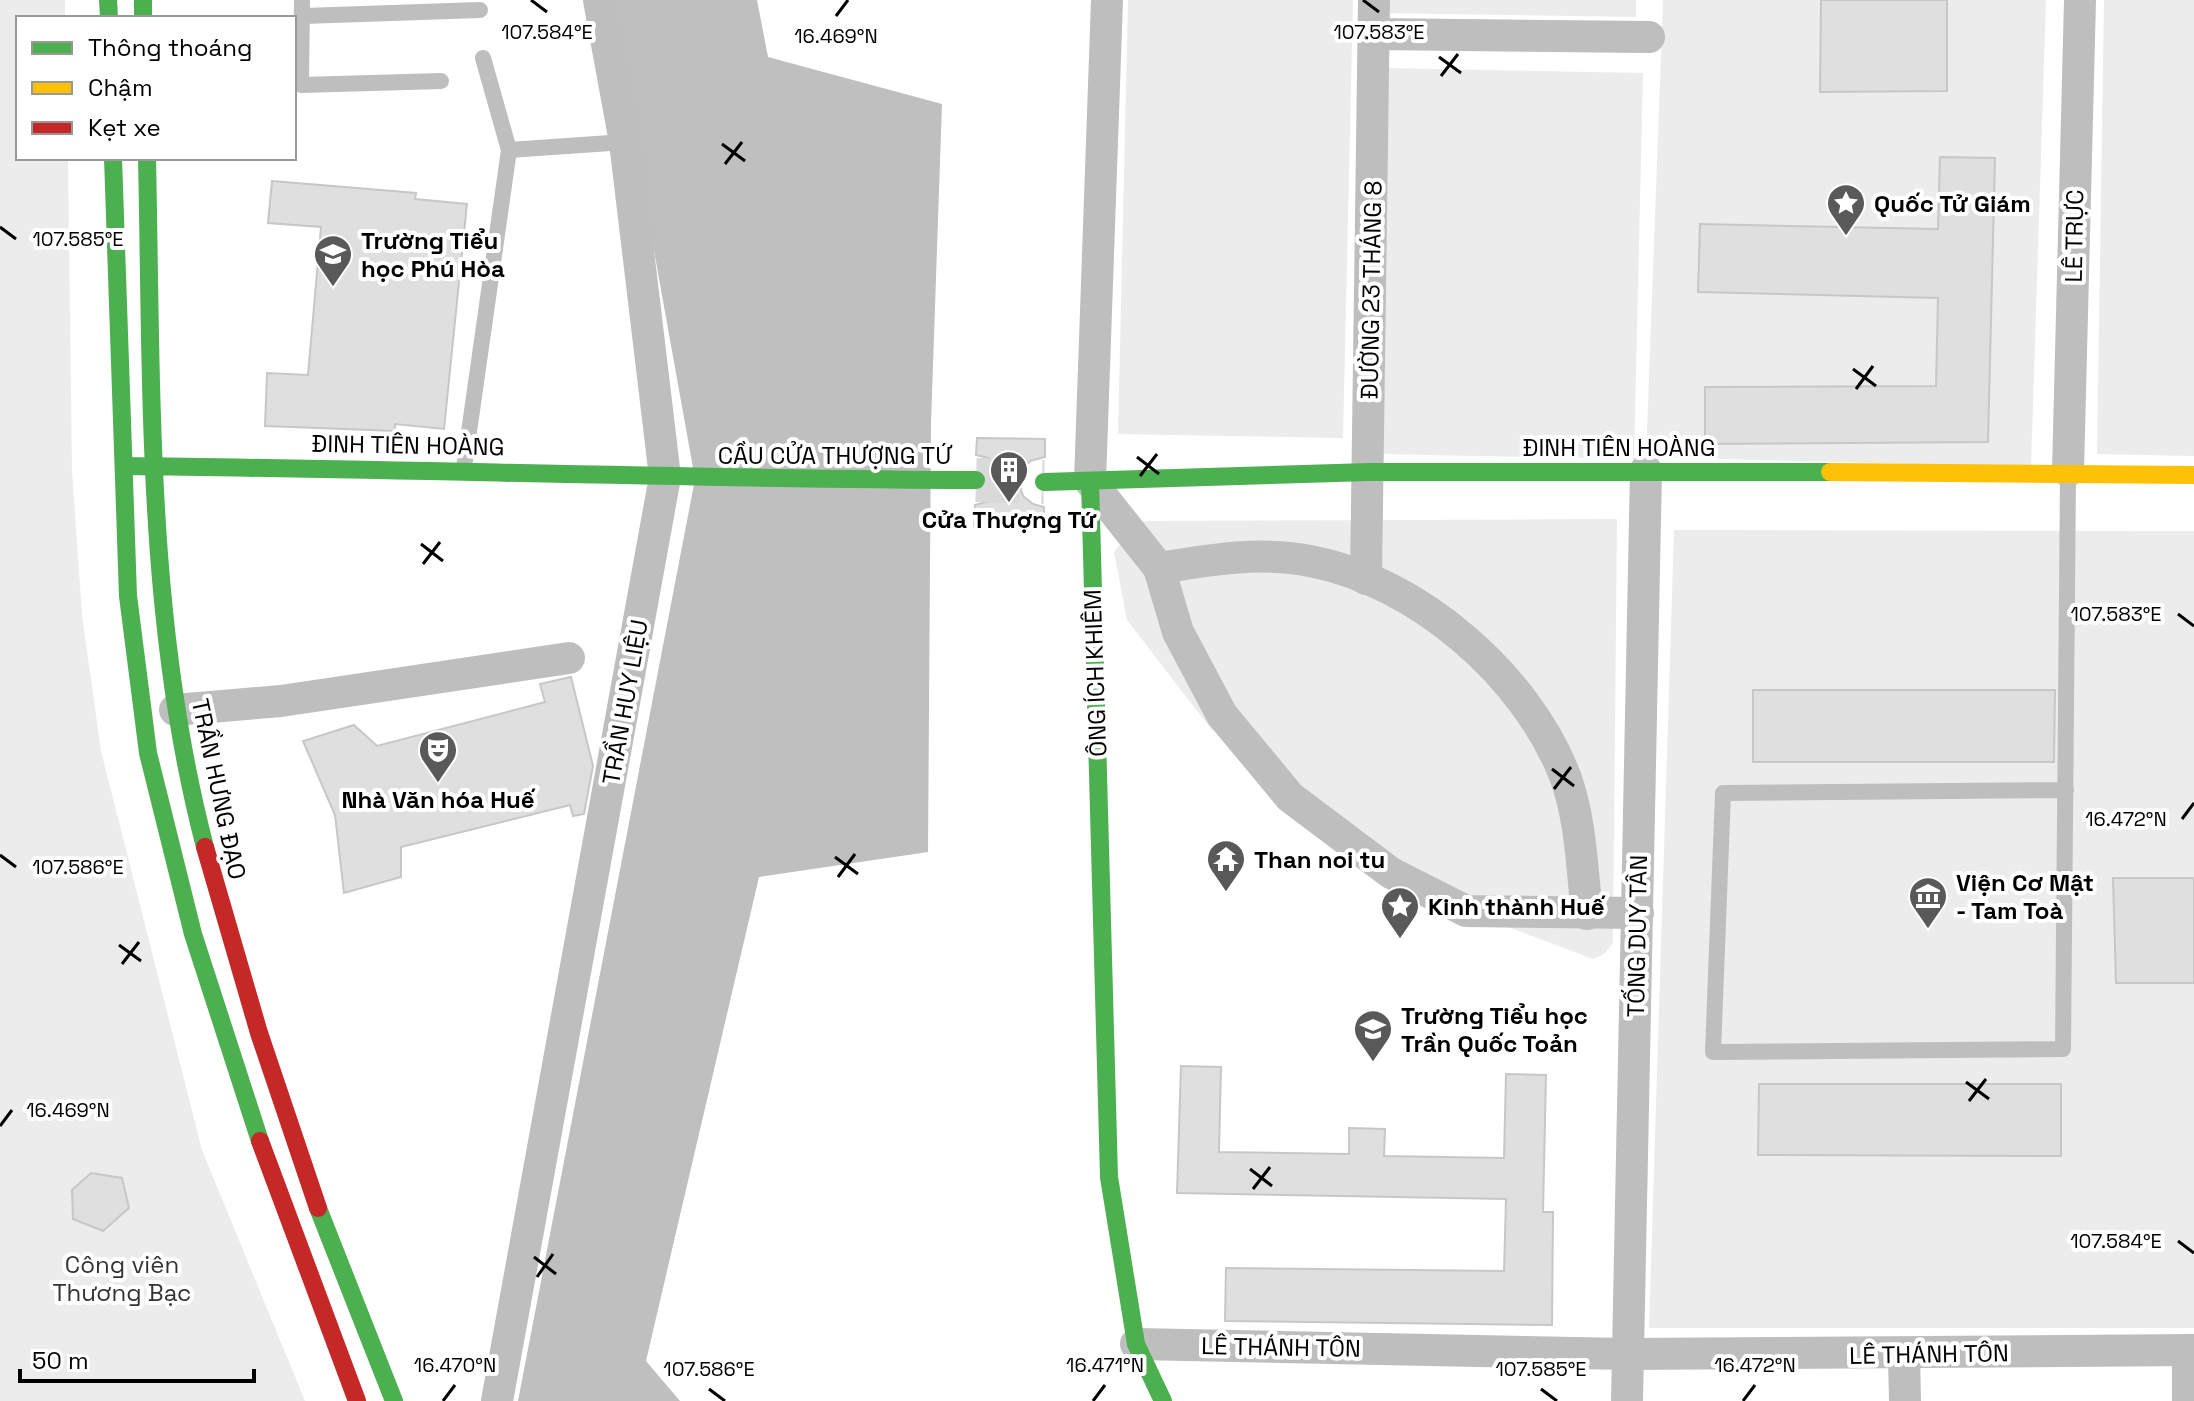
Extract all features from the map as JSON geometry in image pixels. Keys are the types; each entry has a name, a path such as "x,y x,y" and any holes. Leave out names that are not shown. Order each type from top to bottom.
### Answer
{"main road":[{"path":"113,160 121,466 128,596 148,753 193,934 254,1124 357,1401"},
{"name":"TRẦN HƯNG ĐẠO","path":"147,160 155,465 175,710 223,917 284,1111 355,1313 394,1401"},
{"name":"ĐINH TIÊN HOÀNG","path":"121,466 463,469 680,478"},
{"name":"ĐINH TIÊN HOÀNG","path":"1044,482 1369,472 1646,470 2068,471 2194,475"},
{"name":"CẦU CỬA THƯỢNG TỨ","path":"680,478 976,480"},
{"name":"ÔNG ÍCH KHIÊM","path":"1090,481 1109,1177 1136,1344 1163,1401"}],"street":[{"name":"TRẦN HUY LIỆU","path":"497,1401 680,478 599,0"},
{"name":"ÔNG ÍCH KHIÊM","path":"1090,481 1107,0"},
{"name":"ĐƯỜNG 23 THÁNG 8","path":"1366,579 1374,0"},
{"name":"LÊ TRỰC","path":"2068,471 2080,0"},
{"path":"1373,34 1649,37"},
{"name":"TỐNG DUY TÂN","path":"1627,1401 1646,470"},
{"path":"1090,481 1159,568 1178,632 1222,715 1290,797 1391,873 1466,911 1638,913"},
{"path":"1159,568 1229,557 1262,556 1309,561 1393,591 1447,627 1495,670 1547,734 1566,779 1574,811 1587,914"},
{"path":"175,710 281,701 569,658"},
{"name":"LÊ THÁNH TÔN","path":"1136,1344 1626,1354 1904,1355 2191,1350"},
{"path":"2188,1401 2191,1350"},
{"path":"1904,1355 1905,1401"}],"lane":[{"path":"441,81 301,85 298,36 302,8 480,10"},
{"path":"463,469 509,150 483,58"},
{"path":"509,150 625,142"},
{"path":"2066,790 1723,793 1713,1052 2063,1049 2066,790 2068,471"}],"green space":[{"name":"Công viên Thương Bạc","path":"0,0 65,0 65,16 16,16 16,160 68,160 72,470 82,615 101,751 202,1150 305,1401 0,1401"},
{"path":"1128,0 1353,0 1343,438 1118,434"},
{"path":"1380,0 1636,0 1636,17 1380,13"},
{"name":"Quốc Tử Giám","path":"1663,0 2046,0 2031,467 1646,457"},
{"path":"2104,0 2194,0 2194,456 2097,454"},
{"path":"1387,68 1643,73 1634,459 1378,454"},
{"path":"1617,519 1613,943 1604,954 1593,959 1466,911 1255,753 1211,729 1127,620 1114,552 1138,521"},
{"name":"Viện Cơ Mật - Tam Toà","path":"1674,530 2194,531 2194,1328 1649,1328"}],"shaded area":[{"path":"609,0 757,0 768,57 942,104 931,423 928,852 759,877 646,1361 680,1401 518,1401 695,479"}],"building":[{"path":"1821,0 1947,0 1947,91 1820,92"},
{"path":"1940,157 1995,158 1988,442 1705,444 1705,387 1936,386 1938,298 1698,292 1700,224 1938,229"},
{"path":"272,181 416,193 415,199 467,204 444,429 395,424 395,431 265,426 267,373 308,375 321,227 268,223"},
{"name":"Cửa Thượng Tứ","path":"977,438 1045,439 1045,457 1030,461 1022,471 1019,482 1023,496 1033,504 1044,507 1044,526 974,526 975,505 989,501 997,493 1001,481 997,467 988,458 976,455"},
{"name":"Nhà Văn hóa Huế","path":"571,677 593,766 584,814 573,816 570,805 401,847 401,877 344,893 335,815 303,741 354,725 377,746 545,702 540,684"},
{"path":"1753,690 2055,690 2054,762 1753,762"},
{"path":"2113,878 2194,878 2194,983 2116,983"},
{"path":"1181,1066 1221,1067 1219,1152 1349,1154 1349,1128 1385,1129 1384,1156 1504,1158 1506,1074 1546,1075 1543,1212 1553,1212 1552,1325 1225,1321 1226,1268 1504,1271 1506,1199 1177,1193"},
{"path":"1759,1084 2061,1084 2061,1156 1758,1155"},
{"path":"91,1173 122,1178 129,1208 103,1231 73,1219 72,1190"}],"tunnel":[{"path":"976,480 1044,482"}],"traffic: fast":[{"path":"108,0 109,16"},
{"path":"143,0 143,16"},
{"path":"113,160 128,596 148,753 193,934 260,1141"},
{"path":"147,160 152,418 162,591 186,762 205,847"},
{"path":"126,466 976,480"},
{"path":"1044,482 1369,472 1830,472"},
{"path":"1090,481 1109,1177 1136,1344 1163,1401"},
{"path":"318,1208 394,1401"}],"traffic: slow":[{"path":"1830,472 2194,475"}],"traffic: jam":[{"path":"205,847 259,1033 318,1208"},
{"path":"260,1141 357,1401"}],"place":[{"name":"Quốc Tử Giám","path":"1846,237"},
{"name":"Trường Tiểu học Phú Hòa","path":"333,288"},
{"name":"Cửa Thượng Tứ","path":"1009,504"},
{"name":"Nhà Văn hóa Huế","path":"438,784"},
{"name":"Than noi tu","path":"1226,893"},
{"name":"Viện Cơ Mật - Tam Toà","path":"1928,930"},
{"name":"Kinh thành Huế","path":"1400,940"},
{"name":"Trường Tiểu học Trần Quốc Toản","path":"1373,1063"}]}
